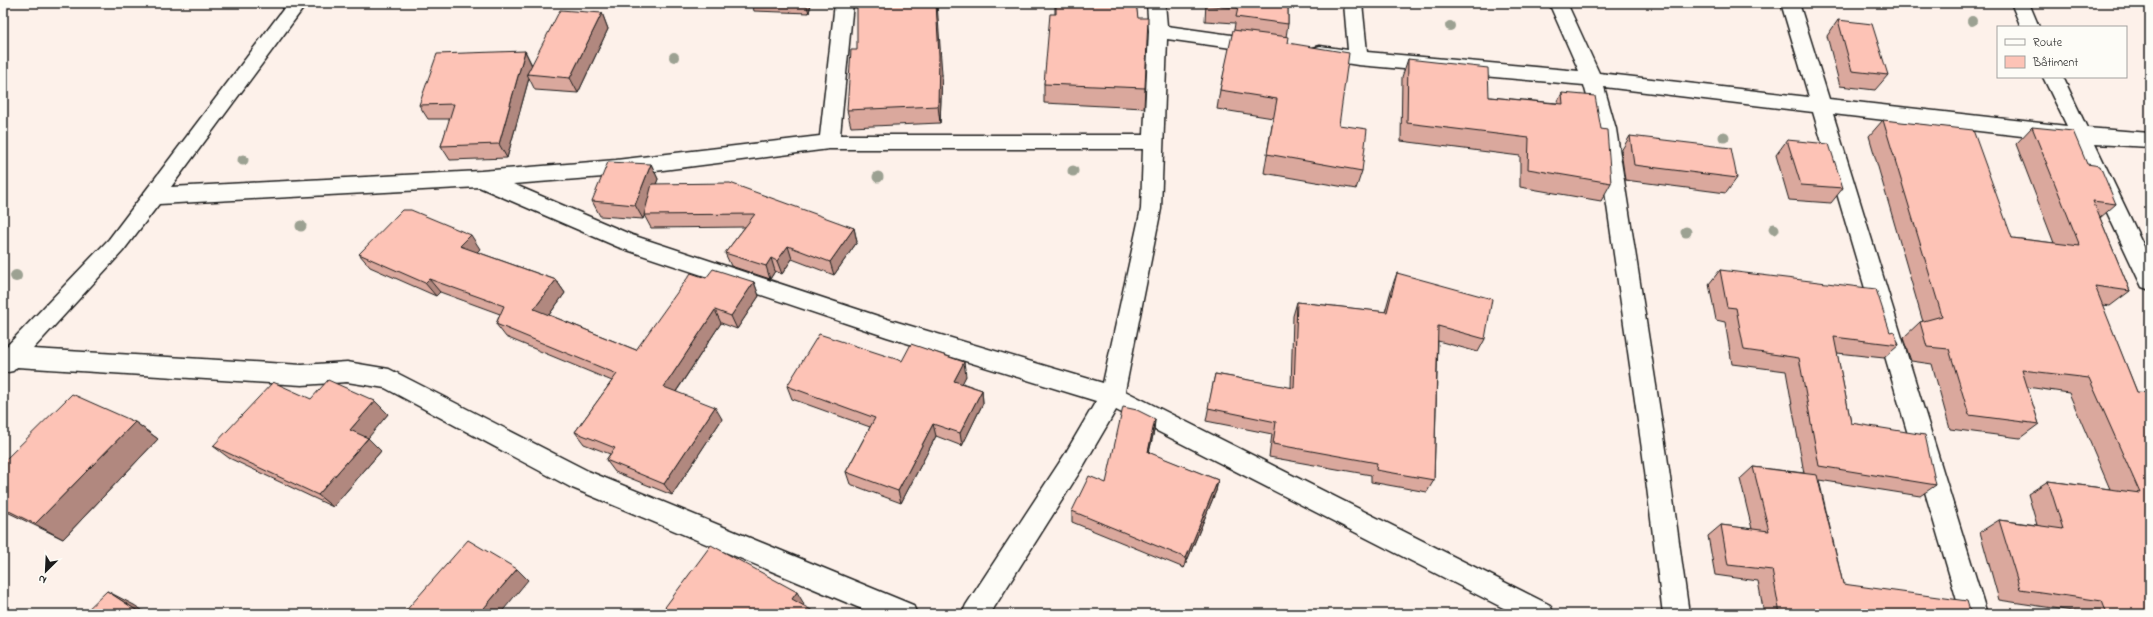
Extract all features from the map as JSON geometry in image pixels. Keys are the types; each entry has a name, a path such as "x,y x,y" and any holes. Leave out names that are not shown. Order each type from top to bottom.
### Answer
{"street":[{"path":"7,362 116,245 298,3"},
{"path":"830,142 844,3"},
{"path":"975,614 1073,462 1112,396 1151,209 1158,31 1156,3"},
{"path":"1354,3 1358,58"},
{"path":"1558,3 1592,79 1606,129 1656,456 1676,614"},
{"path":"1790,3 1974,614"},
{"path":"2020,3 2030,26"},
{"path":"1158,31 1281,48"},
{"path":"1304,51 1358,58 1592,79 2079,135 2150,140"},
{"path":"2053,78 2079,135 2150,281"},
{"path":"153,196 481,179 616,168 830,142 1153,142"},
{"path":"481,179 625,241 887,328 1112,396 1541,614"},
{"path":"7,362 302,375 347,372 389,379 579,479 904,614"}],"building":[{"path":"857,3 936,3 939,56 938,106 847,110 851,50 857,50"},
{"path":"1056,3 1136,3 1138,18 1148,18 1145,88 1044,84 1050,14 1056,14"},
{"path":"1207,3 1288,3 1288,24 1236,17 1238,8 1206,5"},
{"path":"560,10 602,13 570,78 527,74"},
{"path":"1838,20 1872,24 1888,75 1852,71"},
{"path":"1233,30 1289,37 1288,43 1349,53 1339,125 1367,129 1362,171 1267,154 1277,99 1220,90"},
{"path":"525,51 499,144 441,146 454,104 419,105 437,54"},
{"path":"1408,59 1488,68 1489,97 1563,104 1562,93 1595,96 1601,129 1607,130 1611,183 1528,169 1529,138 1407,123"},
{"path":"1883,120 1973,130 2012,238 2080,246 2032,127 2073,131 2087,164 2100,166 2116,204 2093,201 2130,291 2095,286 2137,392 2150,393 2150,614 2107,614 2102,601 2020,589 1999,520 2063,529 2048,481 2140,493 2089,378 2022,370 2039,424 1969,415 1949,349 1927,347 1920,322 1942,316"},
{"path":"1630,136 1731,148 1737,178 1634,165"},
{"path":"1787,140 1829,144 1843,188 1801,185"},
{"path":"608,162 651,164 635,205 592,201"},
{"path":"730,183 854,228 830,262 788,246 777,261 771,258 766,266 725,253 755,214 644,215 652,184"},
{"path":"402,210 411,210 471,235 460,246 556,280 534,309 636,350 691,273 706,278 713,269 754,282 731,316 715,310 664,387 715,407 664,484 606,460 615,448 575,432 617,374 496,324 504,306 429,279 425,283 359,254"},
{"path":"1720,270 1876,289 1890,332 1894,331 1899,345 1834,337 1851,423 1925,435 1936,485 1819,466 1799,358 1744,350 1736,308 1727,307"},
{"path":"1397,273 1492,299 1485,339 1438,326 1434,480 1376,470 1377,463 1273,444 1276,422 1208,408 1215,374 1294,388 1297,302 1387,312"},
{"path":"819,334 902,361 911,344 964,362 954,381 982,390 960,433 933,424 898,491 846,472 875,418 787,386"},
{"path":"328,380 375,401 350,430 368,438 318,495 213,446 273,382 311,399"},
{"path":"72,394 135,422 35,524 3,508 3,462"},
{"path":"1123,407 1137,410 1155,419 1148,452 1218,480 1186,558 1072,511 1089,476 1106,483"},
{"path":"1753,467 1817,475 1843,584 1967,601 1971,614 1780,614 1772,570 1728,565 1721,525 1769,531"},
{"path":"468,540 517,569 479,614 403,614"},
{"path":"711,545 797,592 792,599 818,614 660,614"},
{"path":"107,591 142,614 83,614"}]}
